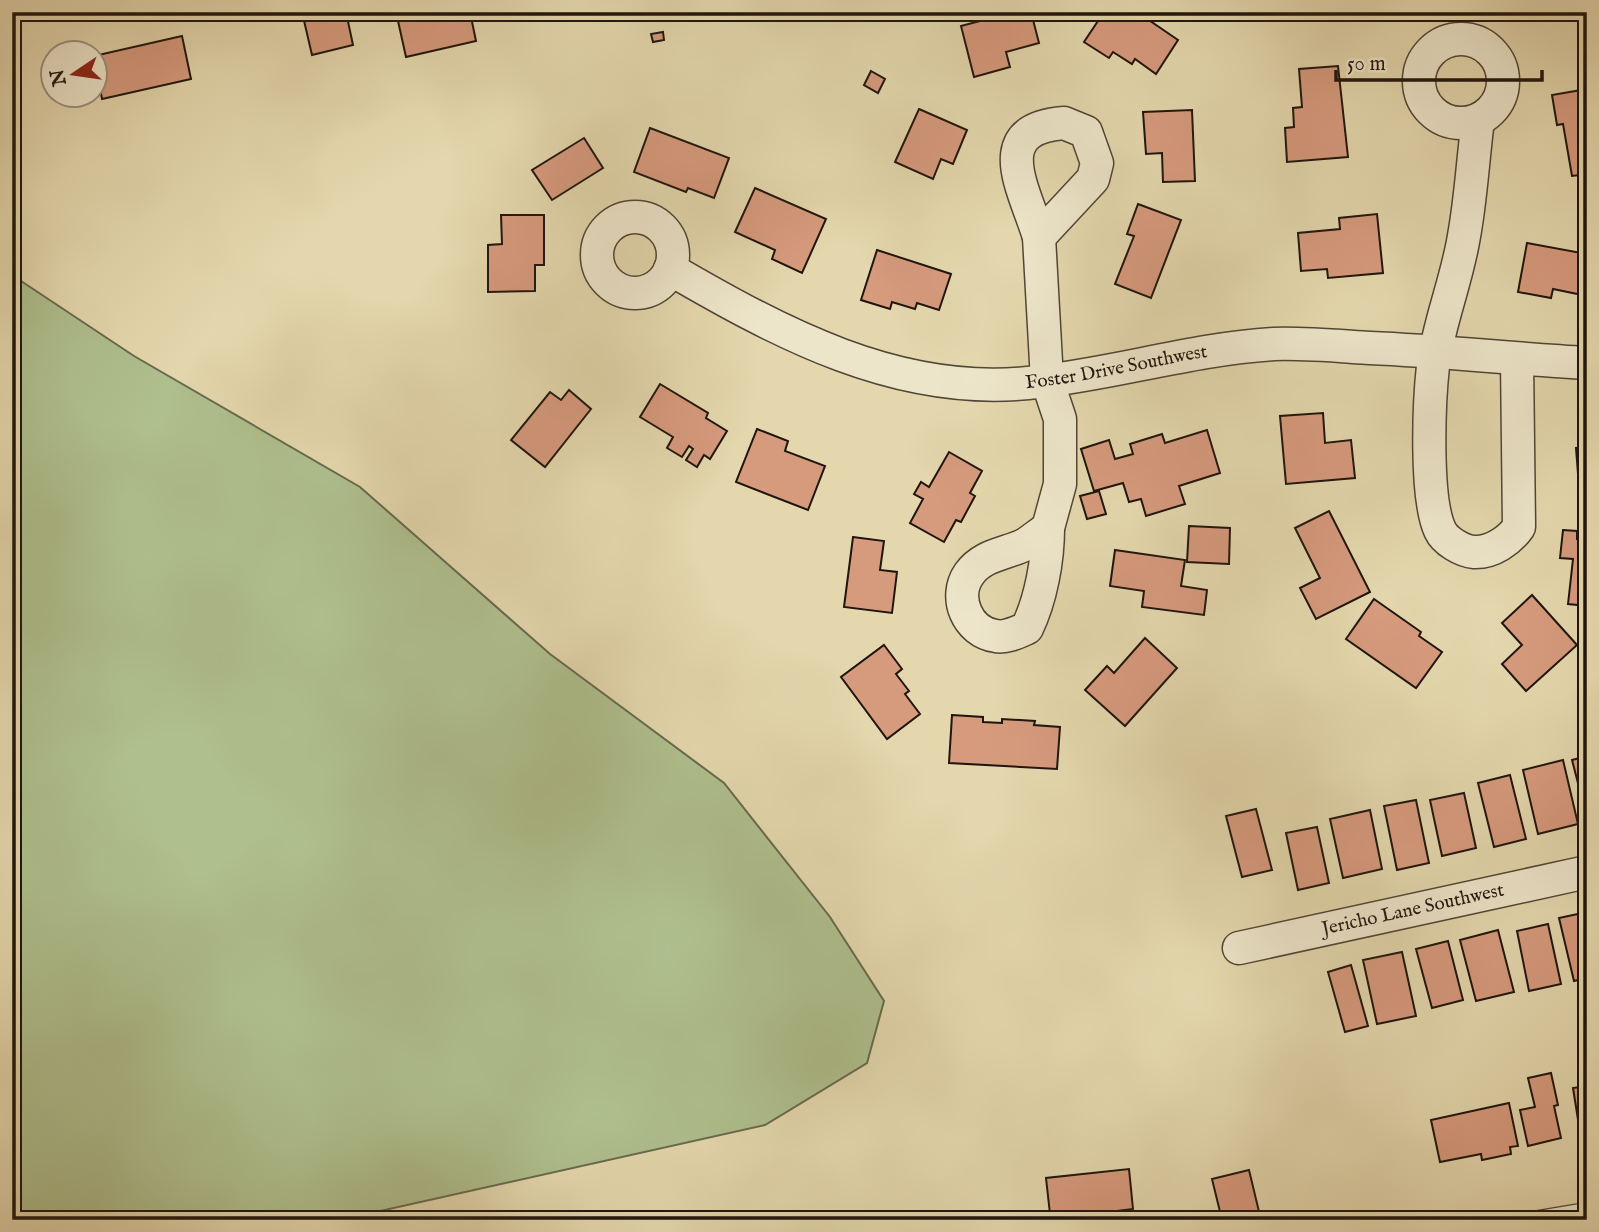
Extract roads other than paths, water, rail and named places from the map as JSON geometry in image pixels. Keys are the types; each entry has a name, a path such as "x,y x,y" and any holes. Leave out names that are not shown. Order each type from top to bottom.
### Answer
{"street":[{"path":"1478,120 1464,237 1437,351 1431,403 1432,491 1440,532 1451,543 1474,552 1511,539 1519,527 1517,359"},
{"path":"1039,237 1047,380 1060,418 1060,484 1048,528"},
{"name":"Foster Drive Southwest","path":"670,269 793,336 884,371 958,384 1047,380 1188,355 1272,345 1437,351 1587,363"},
{"name":"Jericho Lane Southwest","path":"1239,948 1587,872"}],"lane":[{"path":"1533,1220 1587,1211"}]}
